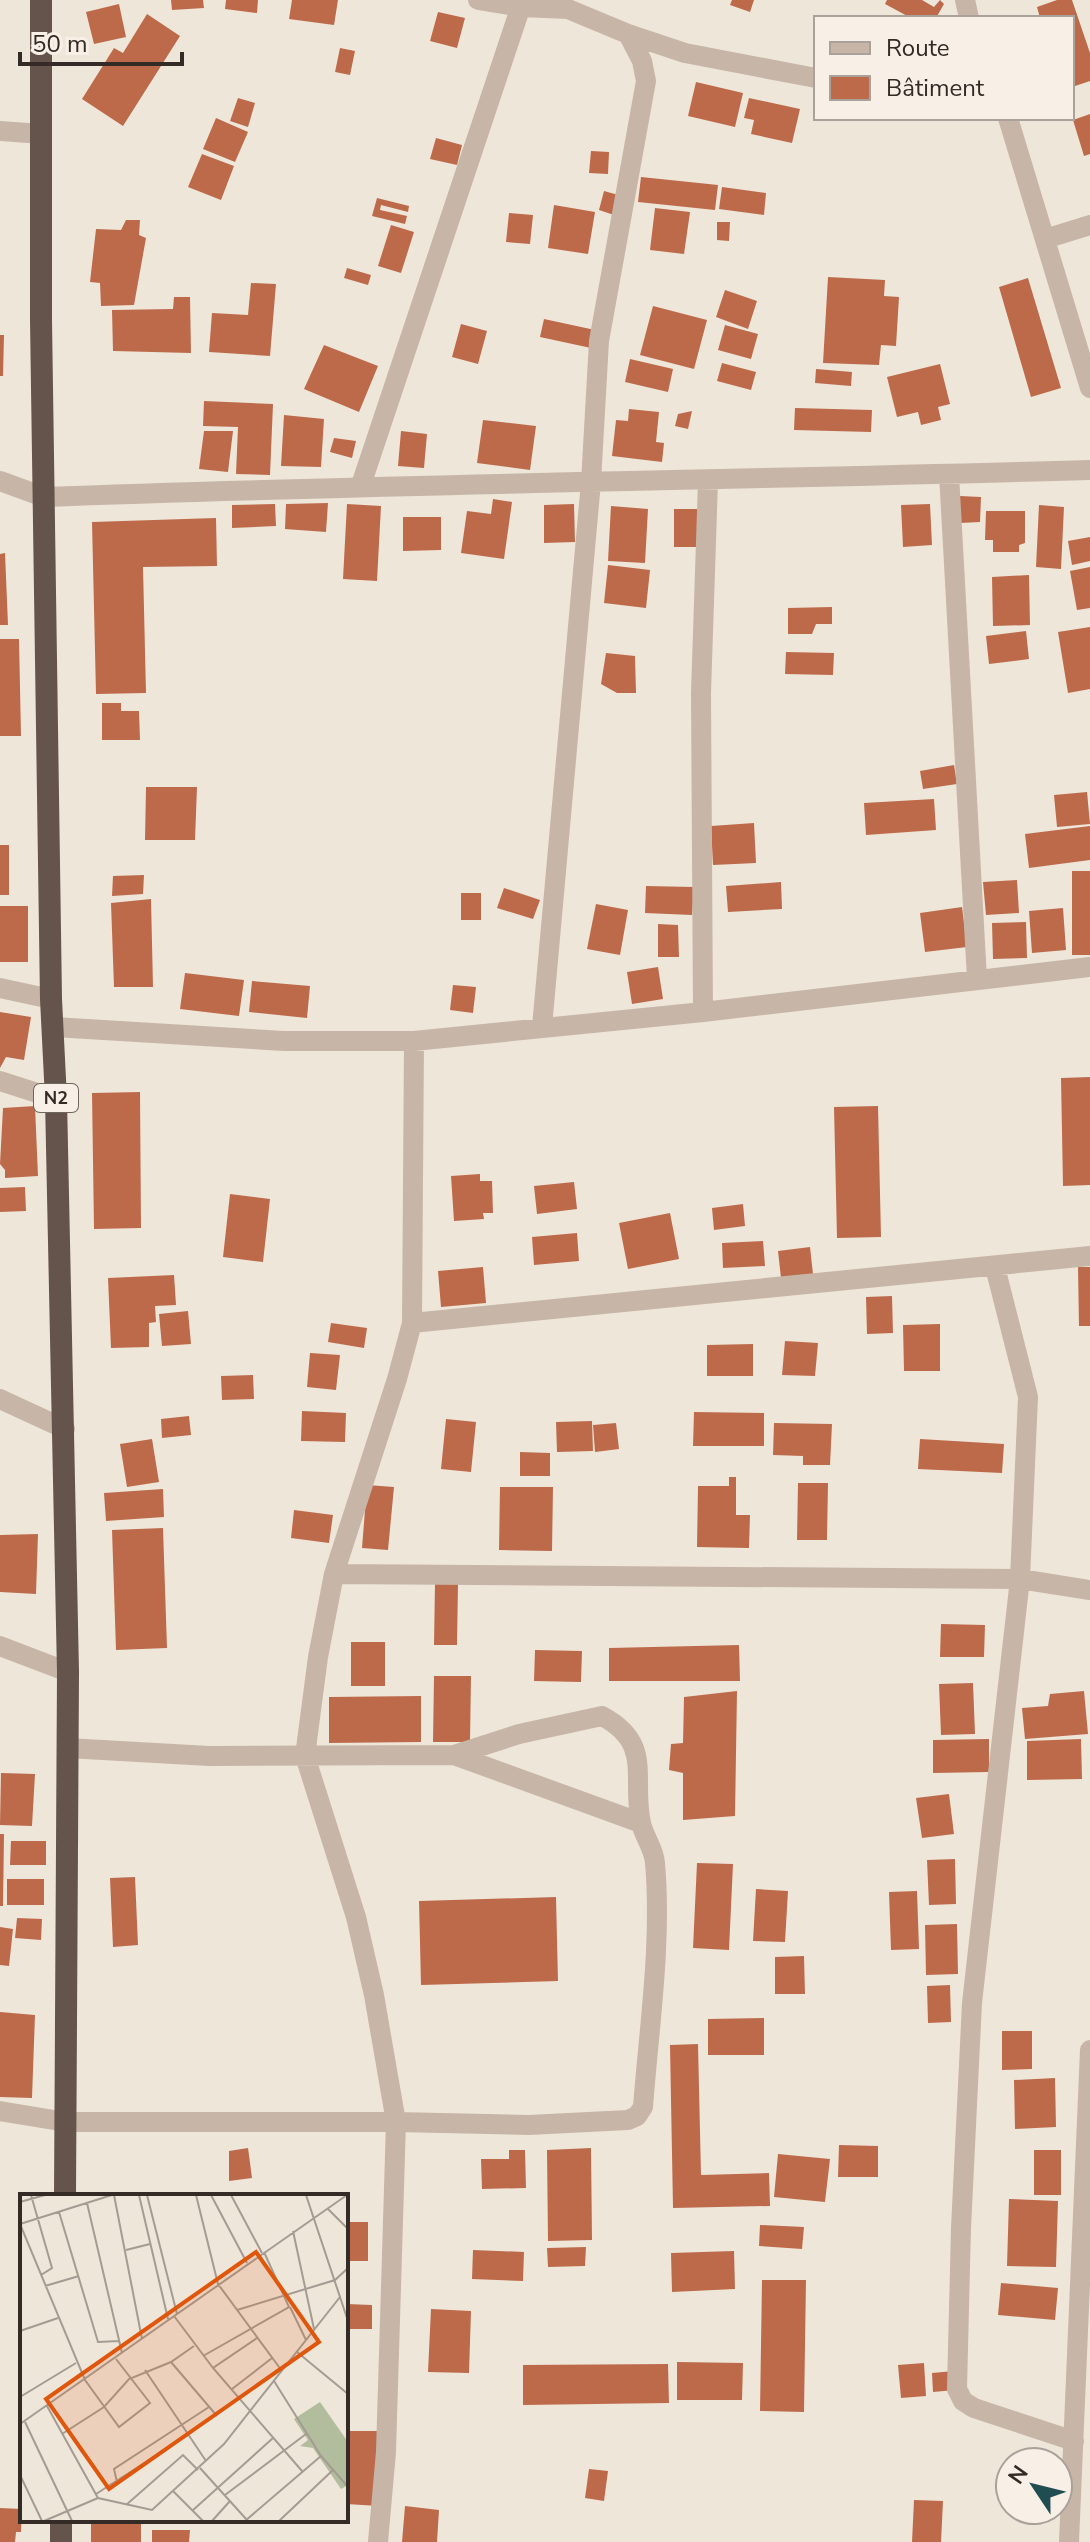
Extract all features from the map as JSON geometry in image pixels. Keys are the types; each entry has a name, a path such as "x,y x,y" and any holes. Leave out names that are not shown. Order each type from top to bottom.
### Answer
{"highway":[{"name":"N2","path":"41,0 41,320 51,999 65,1429 68,1672 65,2194"}],"street":[{"path":"478,0 568,9 685,53 814,78"},
{"path":"361,485 522,3"},
{"path":"542,1027 591,482 599,341 646,81 642,61 628,34"},
{"path":"1009,120 1090,388"},
{"path":"0,131 42,134"},
{"path":"1045,239 1090,225"},
{"path":"0,481 44,497 361,485 708,481 1090,470"},
{"path":"949,474 977,979"},
{"path":"703,1012 701,685 708,481"},
{"path":"54,1027 268,1040 414,1041 703,1012 1090,967"},
{"path":"0,988 51,999"},
{"path":"378,2542 386,2452 396,2122 374,1995 356,1917 305,1756 318,1657 334,1574 412,1323 414,1041"},
{"path":"0,1081 56,1099"},
{"path":"412,1323 1090,1256"},
{"path":"995,1267 1028,1397 1020,1579 972,2003 957,2389 963,2401 974,2408 1074,2441"},
{"path":"0,1399 65,1429"},
{"path":"334,1574 1020,1579 1090,1590"},
{"path":"0,1646 68,1672"},
{"path":"0,2111 66,2122 529,2125 628,2120 637,2116 643,2107 656,1939 655,1862 641,1823 639,1777 630,1737 618,1724 602,1716 519,1734 454,1755 209,1756 67,1748"},
{"path":"454,1755 641,1823"},
{"path":"1069,2542 1090,2050"}],"building":[{"path":"171,0 203,0 204,8 172,10"},
{"path":"226,0 258,0 257,13 225,9"},
{"path":"292,0 338,0 334,25 289,19"},
{"path":"732,0 754,0 750,12 730,5"},
{"path":"887,0 922,0 934,7 940,0 944,4 937,16 907,16 885,4"},
{"path":"1057,0 1072,0 1090,53 1090,81 1074,86 1074,16 1039,16 1037,7"},
{"path":"119,4 126,37 94,44 86,12"},
{"path":"438,12 465,18 457,48 430,41"},
{"path":"147,14 180,36 123,126 82,99 114,48 123,53"},
{"path":"340,48 355,51 350,75 335,72"},
{"path":"696,82 743,93 735,127 688,116"},
{"path":"238,98 255,103 248,127 230,121"},
{"path":"749,98 800,109 792,143 751,134 754,120 744,118"},
{"path":"1090,114 1090,154 1084,156 1074,120"},
{"path":"216,118 248,132 235,162 203,149"},
{"path":"436,138 462,145 457,165 430,159"},
{"path":"591,151 609,152 608,174 589,173"},
{"path":"202,154 234,166 221,200 188,187"},
{"path":"641,177 718,185 715,210 638,202"},
{"path":"722,187 766,193 764,215 719,209"},
{"path":"604,191 622,196 617,216 599,210"},
{"path":"377,198 409,206 408,212 381,205 380,210 407,216 405,224 372,216"},
{"path":"554,205 595,212 588,254 548,248"},
{"path":"655,208 690,212 684,254 650,250"},
{"path":"509,213 533,215 530,244 506,242"},
{"path":"126,220 140,220 139,235 146,238 134,305 101,306 100,283 90,282 96,229 121,230"},
{"path":"717,222 730,222 729,241 717,240"},
{"path":"391,225 414,232 401,273 378,266"},
{"path":"347,268 371,275 368,285 344,278"},
{"path":"828,277 885,280 884,296 899,297 896,346 881,345 879,365 823,363"},
{"path":"1028,278 1061,388 1031,397 999,287"},
{"path":"251,283 276,284 270,356 209,352 212,313 248,315"},
{"path":"725,290 757,301 748,329 716,317"},
{"path":"174,297 190,297 191,353 113,351 112,310 173,309"},
{"path":"653,306 707,320 694,369 640,355"},
{"path":"544,319 595,330 591,348 540,337"},
{"path":"461,324 487,331 478,364 452,357"},
{"path":"725,325 758,334 751,359 718,350"},
{"path":"0,335 4,335 3,376 0,376"},
{"path":"324,345 378,366 359,412 304,389"},
{"path":"630,359 673,369 668,392 625,382"},
{"path":"722,363 756,372 751,390 717,381"},
{"path":"940,364 950,404 938,407 941,420 921,425 918,412 897,417 887,377"},
{"path":"816,369 852,372 851,386 815,383"},
{"path":"204,401 273,404 270,475 236,474 238,427 203,426"},
{"path":"795,408 872,410 871,432 794,430"},
{"path":"629,409 659,412 656,442 664,443 662,462 612,456 616,420 628,421"},
{"path":"692,411 688,429 675,426 678,414"},
{"path":"284,415 324,419 321,467 281,466"},
{"path":"483,420 536,426 530,470 477,463"},
{"path":"204,431 233,431 228,472 199,469"},
{"path":"401,431 427,434 424,468 398,466"},
{"path":"334,438 356,441 352,458 330,452"},
{"path":"960,496 981,497 980,522 960,523"},
{"path":"493,499 512,502 504,559 461,553 467,511 491,514"},
{"path":"328,503 326,532 285,529 286,504"},
{"path":"275,504 276,526 232,528 232,505"},
{"path":"347,504 381,506 377,581 343,579"},
{"path":"574,504 575,542 544,543 544,505"},
{"path":"930,504 932,545 903,547 901,505"},
{"path":"1039,505 1064,507 1061,569 1036,567"},
{"path":"611,506 648,509 645,563 608,561"},
{"path":"674,509 698,509 698,547 674,547"},
{"path":"986,511 1025,511 1025,543 1019,545 1019,552 993,552 993,540 985,540"},
{"path":"403,517 441,517 441,550 403,551"},
{"path":"216,518 217,566 143,567 146,693 96,694 92,522"},
{"path":"1090,537 1090,561 1072,565 1068,541"},
{"path":"5,553 8,625 0,625 0,554"},
{"path":"608,565 650,570 646,608 604,603"},
{"path":"1090,567 1090,608 1077,610 1070,571"},
{"path":"1029,575 1030,625 993,626 992,577"},
{"path":"832,607 832,624 816,624 812,634 788,634 788,608"},
{"path":"1090,627 1090,689 1068,693 1058,632"},
{"path":"1026,631 1029,659 989,664 986,636"},
{"path":"0,639 19,639 21,736 0,736"},
{"path":"786,652 834,653 833,675 785,674"},
{"path":"606,653 635,656 636,693 617,693 601,684"},
{"path":"102,703 121,703 121,711 139,711 140,740 102,740"},
{"path":"954,765 957,784 923,789 920,771"},
{"path":"146,787 197,787 195,840 145,840"},
{"path":"1087,792 1090,824 1057,827 1054,795"},
{"path":"934,799 936,830 866,835 864,803"},
{"path":"754,823 756,863 713,865 711,826"},
{"path":"1090,826 1090,860 1029,868 1025,834"},
{"path":"0,845 9,845 9,895 0,895"},
{"path":"1072,871 1090,871 1090,955 1072,955"},
{"path":"144,875 143,894 112,896 113,876"},
{"path":"1017,880 1019,913 986,915 983,882"},
{"path":"781,882 782,909 728,912 726,886"},
{"path":"646,886 694,887 692,915 645,913"},
{"path":"504,888 540,900 533,919 497,908"},
{"path":"461,893 481,893 481,920 461,920"},
{"path":"151,899 153,987 114,987 111,903"},
{"path":"596,904 628,910 620,955 587,949"},
{"path":"0,906 28,906 28,962 0,962"},
{"path":"962,907 967,947 925,952 920,913"},
{"path":"1063,908 1066,950 1032,953 1029,911"},
{"path":"1026,922 1027,958 993,959 992,923"},
{"path":"658,924 678,925 679,957 658,957"},
{"path":"658,967 663,999 632,1004 627,972"},
{"path":"185,973 244,980 239,1016 180,1009"},
{"path":"252,981 310,986 307,1018 249,1012"},
{"path":"453,985 476,987 473,1013 450,1010"},
{"path":"0,1012 31,1017 24,1060 6,1057 0,1068"},
{"path":"1090,1077 1090,1185 1063,1186 1061,1078"},
{"path":"140,1092 141,1228 94,1229 92,1093"},
{"path":"35,1106 38,1176 5,1178 5,1170 0,1164 3,1108"},
{"path":"878,1106 881,1237 837,1238 834,1107"},
{"path":"480,1174 480,1181 492,1181 493,1213 483,1213 484,1219 454,1221 451,1176"},
{"path":"574,1182 577,1209 537,1214 534,1186"},
{"path":"25,1187 26,1211 0,1212 0,1188"},
{"path":"230,1194 270,1199 263,1262 223,1257"},
{"path":"743,1204 745,1226 714,1230 712,1208"},
{"path":"670,1213 679,1259 628,1269 619,1223"},
{"path":"577,1233 579,1261 534,1265 532,1237"},
{"path":"763,1241 765,1266 723,1268 722,1243"},
{"path":"810,1247 813,1274 781,1278 778,1251"},
{"path":"483,1267 486,1303 441,1307 438,1271"},
{"path":"1078,1267 1090,1267 1090,1326 1079,1326"},
{"path":"174,1275 176,1305 155,1306 156,1322 149,1323 149,1347 111,1348 108,1278"},
{"path":"892,1296 893,1333 867,1334 866,1297"},
{"path":"188,1311 191,1344 162,1346 159,1314"},
{"path":"331,1323 367,1328 364,1348 328,1342"},
{"path":"940,1324 940,1371 904,1371 903,1325"},
{"path":"785,1341 818,1343 815,1376 782,1375"},
{"path":"753,1344 753,1376 707,1376 707,1345"},
{"path":"310,1353 340,1355 336,1390 307,1387"},
{"path":"253,1375 254,1399 222,1400 221,1376"},
{"path":"302,1411 346,1413 345,1442 301,1441"},
{"path":"694,1412 764,1413 764,1446 693,1446"},
{"path":"189,1416 191,1435 162,1438 161,1419"},
{"path":"446,1419 476,1422 471,1472 441,1469"},
{"path":"592,1421 593,1451 557,1452 556,1422"},
{"path":"616,1423 619,1449 595,1452 593,1425"},
{"path":"774,1423 832,1424 830,1465 803,1465 803,1456 773,1455"},
{"path":"152,1439 159,1482 127,1487 120,1444"},
{"path":"920,1439 1004,1444 1002,1473 918,1469"},
{"path":"520,1452 550,1453 550,1476 520,1476"},
{"path":"729,1477 736,1477 736,1515 750,1515 749,1548 697,1547 698,1486 729,1486"},
{"path":"798,1483 828,1483 827,1540 797,1540"},
{"path":"367,1485 394,1487 388,1550 362,1548"},
{"path":"500,1487 553,1487 552,1551 499,1550"},
{"path":"163,1489 164,1517 106,1521 104,1493"},
{"path":"294,1510 333,1515 329,1543 291,1538"},
{"path":"163,1528 167,1648 116,1650 112,1530"},
{"path":"38,1534 36,1594 0,1592 0,1535"},
{"path":"435,1583 458,1584 457,1645 434,1645"},
{"path":"941,1624 985,1625 984,1657 940,1657"},
{"path":"351,1642 385,1642 385,1686 351,1686"},
{"path":"739,1645 740,1681 609,1681 609,1648"},
{"path":"535,1650 582,1651 581,1682 534,1681"},
{"path":"434,1676 471,1676 470,1742 433,1742"},
{"path":"973,1683 975,1734 941,1735 939,1684"},
{"path":"737,1691 735,1816 683,1820 683,1773 669,1770 671,1744 683,1743 684,1697"},
{"path":"1084,1691 1088,1734 1025,1739 1022,1708 1048,1706 1050,1694"},
{"path":"421,1696 421,1742 329,1743 329,1697"},
{"path":"989,1739 989,1772 933,1773 933,1740"},
{"path":"1081,1739 1082,1779 1027,1780 1027,1741"},
{"path":"1,1773 35,1774 32,1826 0,1825"},
{"path":"949,1794 954,1834 922,1838 916,1798"},
{"path":"0,1834 4,1834 3,1906 0,1906"},
{"path":"11,1841 46,1841 46,1865 10,1865"},
{"path":"955,1859 956,1904 929,1905 927,1860"},
{"path":"697,1863 733,1864 729,1950 693,1948"},
{"path":"135,1877 138,1945 113,1947 110,1878"},
{"path":"7,1879 44,1879 44,1905 7,1905"},
{"path":"756,1889 788,1891 785,1942 753,1941"},
{"path":"917,1891 919,1949 891,1950 889,1892"},
{"path":"556,1897 558,1981 421,1985 419,1901"},
{"path":"17,1918 42,1919 41,1940 15,1938"},
{"path":"957,1924 958,1974 926,1975 925,1925"},
{"path":"0,1927 13,1929 9,1966 0,1965"},
{"path":"804,1956 805,1994 775,1994 775,1957"},
{"path":"950,1985 951,2022 928,2023 927,1986"},
{"path":"0,2012 35,2015 32,2098 0,2097"},
{"path":"764,2018 764,2055 708,2055 708,2019"},
{"path":"1002,2031 1032,2031 1032,2069 1002,2070"},
{"path":"698,2044 701,2175 769,2173 770,2206 673,2208 670,2045"},
{"path":"1055,2078 1056,2127 1015,2129 1014,2080"},
{"path":"839,2145 878,2146 878,2177 838,2177"},
{"path":"248,2148 252,2178 229,2181 229,2151"},
{"path":"591,2148 592,2240 548,2241 547,2150"},
{"path":"509,2150 525,2150 526,2188 482,2189 481,2159 509,2159"},
{"path":"1034,2150 1061,2150 1061,2195 1034,2195"},
{"path":"778,2154 830,2159 825,2202 774,2197"},
{"path":"1009,2199 1058,2201 1056,2267 1007,2266"},
{"path":"348,2222 368,2222 368,2261 348,2261"},
{"path":"760,2225 804,2227 802,2249 759,2246"},
{"path":"586,2247 585,2266 548,2267 547,2248"},
{"path":"473,2250 524,2252 523,2281 472,2279"},
{"path":"734,2251 735,2289 672,2292 671,2253"},
{"path":"762,2280 806,2280 804,2412 760,2411"},
{"path":"1001,2283 1058,2288 1055,2320 998,2315"},
{"path":"348,2304 372,2305 372,2329 348,2329"},
{"path":"431,2309 471,2311 469,2373 428,2372"},
{"path":"677,2362 743,2363 742,2400 677,2400"},
{"path":"924,2363 926,2396 901,2398 898,2365"},
{"path":"668,2364 669,2403 523,2405 523,2365"},
{"path":"954,2371 955,2390 933,2392 932,2373"},
{"path":"348,2431 383,2431 379,2506 348,2504"},
{"path":"589,2469 608,2471 604,2501 585,2498"},
{"path":"914,2500 943,2501 941,2542 912,2542"},
{"path":"405,2506 439,2510 437,2542 402,2542"},
{"path":"0,2508 20,2509 21,2532 16,2532 15,2542 0,2542"},
{"path":"91,2522 141,2522 141,2542 91,2542"},
{"path":"152,2530 190,2530 189,2542 152,2542"}]}
